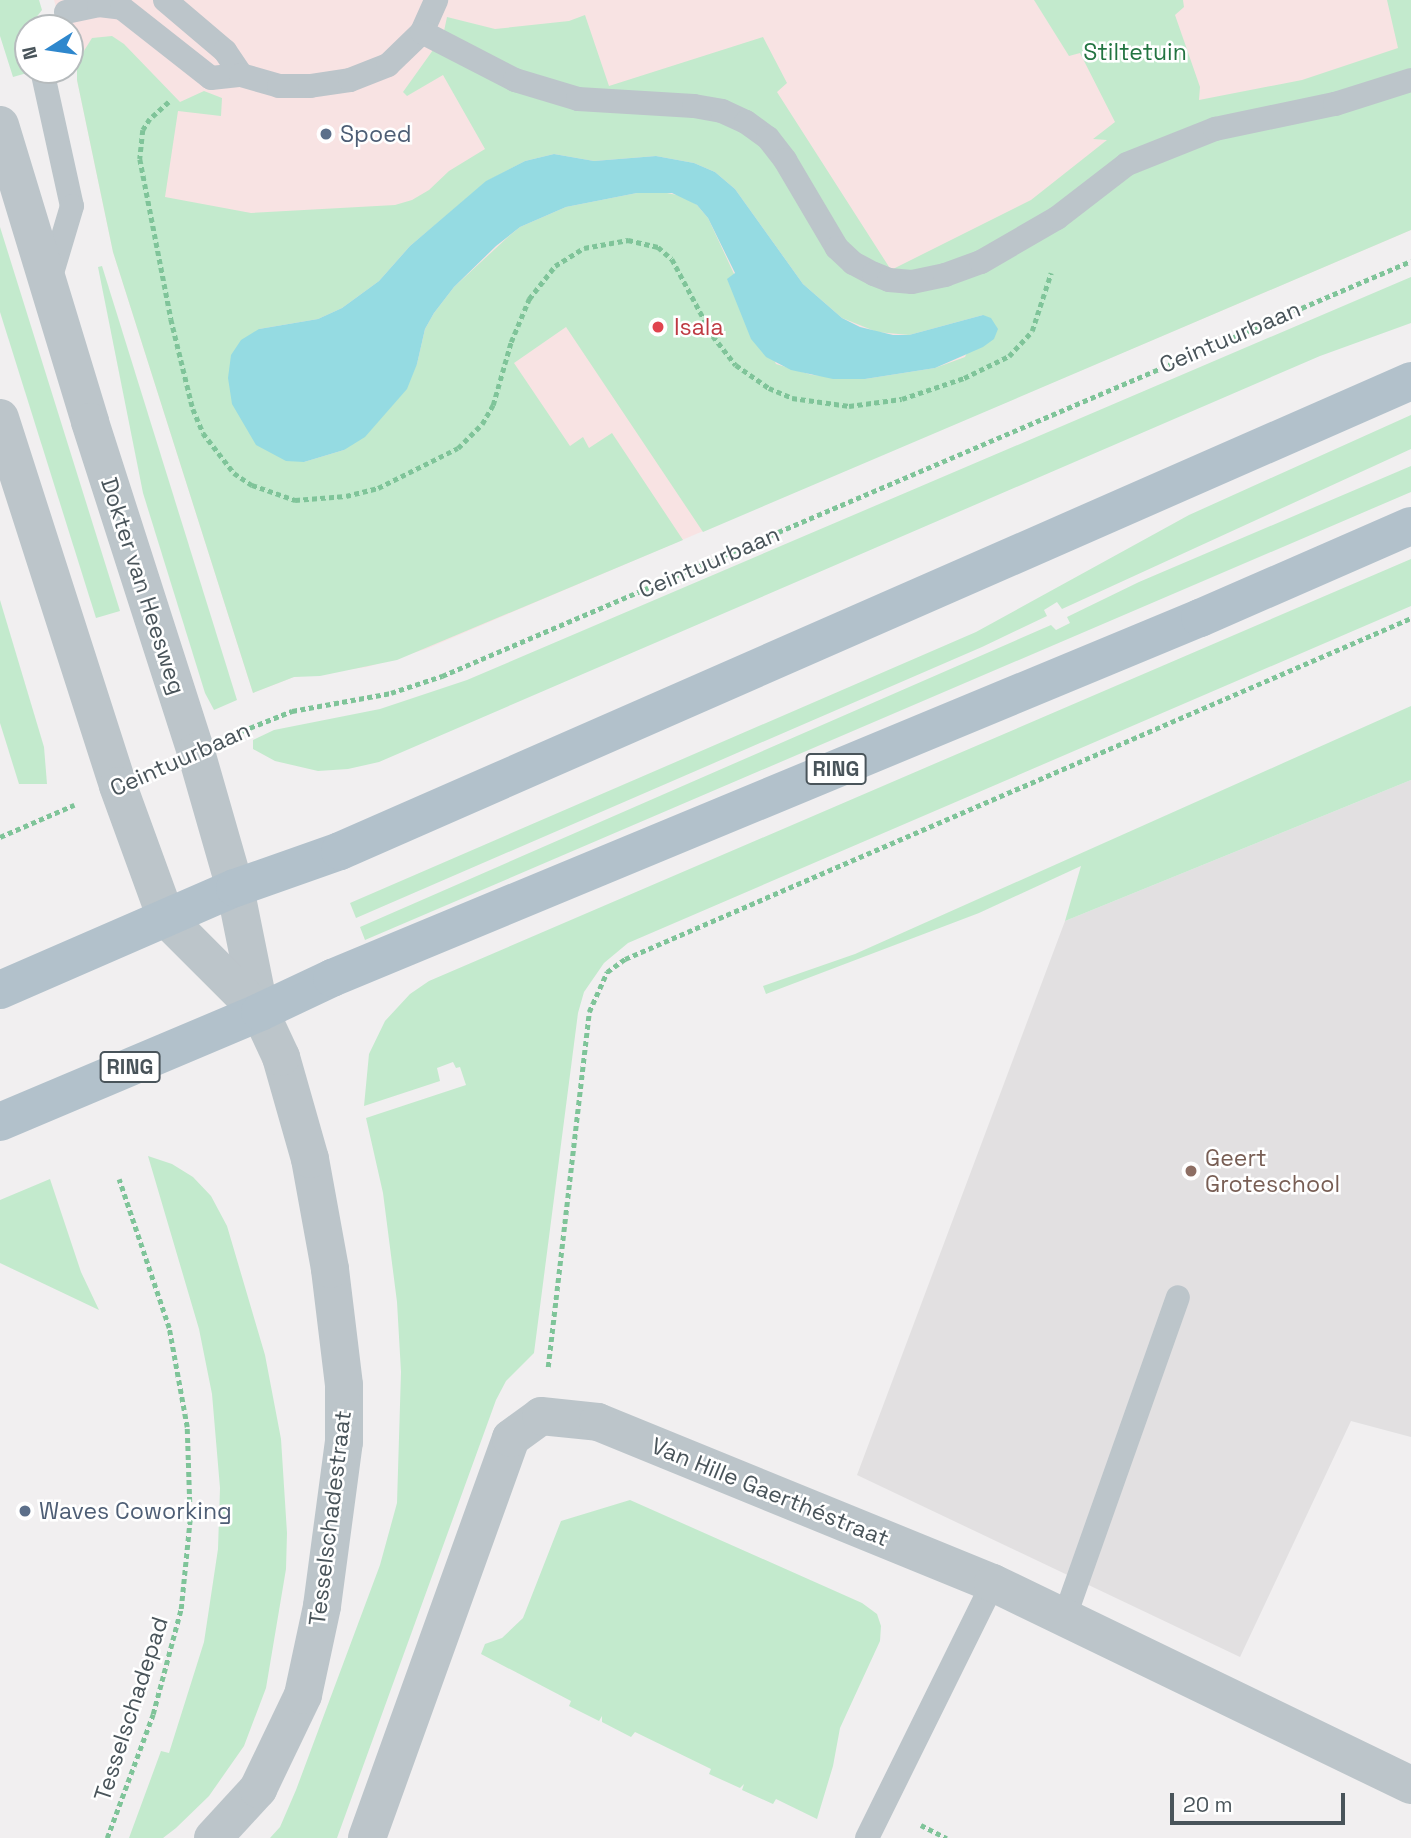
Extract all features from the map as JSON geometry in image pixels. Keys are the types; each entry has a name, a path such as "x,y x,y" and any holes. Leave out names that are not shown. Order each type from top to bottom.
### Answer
{"main road":[{"path":"0,990 235,888 340,851 1411,381"},
{"name":"RING","path":"0,1122 260,1012 332,978 1187,624 1411,526"}],"street":[{"name":"Dokter van Heesweg","path":"0,125 196,752 235,888"},
{"path":"0,418 118,786 166,918 260,1012"},
{"path":"235,888 260,1012"},
{"name":"Tesselschadestraat","path":"213,1838 258,1789 303,1695 322,1606 344,1442 344,1385 330,1269 310,1159 281,1057 260,1012"},
{"path":"367,1838 511,1438 541,1416"},
{"name":"Van Hille Gaerthéstraat","path":"541,1416 598,1422 993,1583 1411,1785"}],"lane":[{"path":"165,0 225,51 241,75"},
{"path":"66,13 99,5 122,8 138,17 211,78 241,75 279,86 310,86 350,80 388,65 422,32 436,0"},
{"path":"422,32 515,80 578,99 694,106 722,111 746,122 768,138 785,160 837,248 853,263 874,274 889,280 912,282 946,275 981,262 1057,218 1127,164 1215,128 1335,104 1411,80"},
{"path":"45,84 72,206 49,284"},
{"path":"1065,1616 1178,1297"},
{"path":"867,1838 993,1583"}],"path":[{"path":"179,97 150,119 143,130 140,159 171,320 193,409 204,433 234,473 252,485 295,500 346,496 378,488 458,448 482,424 493,405 511,342 528,299 555,266 584,248 628,240 658,247 672,258 713,336 736,365 769,388 792,398 849,406 902,399 964,378 1009,356 1032,331 1054,266"},
{"name":"Ceintuurbaan","path":"196,752 292,710 391,693 442,676 1411,261"},
{"path":"541,1416 589,1012 607,972 625,959 1411,618"},
{"name":"Ceintuurbaan","path":"0,837 118,786"},
{"name":"Tesselschadepad","path":"107,1838 153,1714 181,1609 190,1519 187,1427 169,1328 119,1179"}],"shaded area":[{"name":"Isala","path":"54,0 1411,0 1411,230 426,649 367,667 294,677 253,693 113,252 78,84 84,84 84,14 58,14"},
{"name":"Geert Groteschool","path":"1411,780 1411,1437 1351,1421 1240,1657 857,1475 1065,921"}],"green space":[{"path":"0,0 39,0 42,10 39,14 14,14 14,77 0,36"},
{"name":"Isala","path":"1034,0 1183,0 1184,7 1175,15 1200,87 1199,100 1302,80 1398,48 1387,0 1411,0 1411,230 703,532 566,327 514,363 570,446 583,437 589,448 612,433 683,540 397,660 320,676 294,677 253,693 113,252 78,84 84,84 84,51 92,38 112,36 124,44 180,102 204,91 222,98 221,116 178,111 165,197 251,213 395,205 412,200 429,190 449,171 485,149 443,75 407,96 403,92 433,50 444,31 447,17 495,29 569,21 585,15 609,86 763,37 787,83 777,92 891,270 1031,200 1107,140 1093,139 1115,122 1080,53 1069,56","holes":["554,154 594,161 656,156 694,163 715,172 735,189 803,284 842,318 877,332 909,335 983,315 965,357 935,368 865,379 812,375 776,364 708,218 697,205 682,196 657,191 637,193 566,207 520,227 454,287 425,329 417,364 344,450 304,462 259,329 318,319 342,308 379,281 410,246 487,181 525,161"]},
{"path":"0,227 120,611 96,618 0,312"},
{"path":"102,266 237,700 214,710 205,693 143,493 98,267"},
{"path":"1411,277 1411,323 1320,356 379,762 348,769 318,771 275,761 253,749 253,740 274,730 380,709 467,680"},
{"path":"1411,415 1411,449 1062,609 1057,602 1044,610 1047,616 982,647 356,918 350,903 976,632 1189,515"},
{"path":"1411,466 1411,492 365,940 360,927 1051,625 1056,630 1070,623 1067,617 1139,582"},
{"path":"1411,559 1411,606 628,943 604,963 584,992 578,1013 534,1353 506,1381 496,1400 337,1838 270,1838 280,1827 296,1790 380,1565 397,1503 401,1372 397,1302 383,1193 366,1118 466,1085 460,1067 456,1068 453,1062 437,1068 440,1081 364,1106 369,1054 385,1021 410,994 429,981"},
{"path":"0,600 44,747 47,784 19,784 0,723"},
{"path":"1411,706 1411,780 1065,921 1081,866 979,913 766,994 763,986 855,954"},
{"path":"148,1156 172,1164 193,1177 211,1196 227,1226 265,1355 281,1439 287,1533 286,1569 266,1688 244,1746 209,1796 176,1828 163,1838 129,1838 161,1751 169,1753 204,1642 218,1549 220,1488 212,1394 199,1329"},
{"path":"50,1179 81,1272 99,1310 0,1263 0,1200"},
{"path":"630,1500 862,1603 877,1614 881,1626 880,1641 840,1728 833,1766 817,1819 776,1799 773,1804 742,1790 744,1784 740,1788 709,1774 711,1769 635,1732 631,1737 602,1722 602,1716 599,1721 569,1706 571,1701 481,1654 485,1644 502,1638 523,1618 561,1521"}],"water":[{"path":"554,154 594,161 656,156 694,163 715,172 735,189 803,284 842,318 860,327 893,335 909,335 983,315 991,318 998,329 994,339 983,347 935,368 865,379 833,379 791,370 766,357 751,339 727,279 735,273 708,218 697,205 672,193 637,193 566,207 520,227 496,246 454,287 434,313 425,329 417,364 407,389 365,437 344,450 304,462 286,461 256,445 232,404 228,378 231,355 241,340 259,329 318,319 342,308 379,281 410,246 486,181 525,161"}],"place":[{"name":"Spoed","path":"326,134"},
{"name":"Isala","path":"658,327"},
{"name":"Geert Groteschool","path":"1191,1171"},
{"name":"Waves Coworking","path":"25,1511"}],"park label":[{"name":"Stiltetuin","path":"1135,52"}]}
